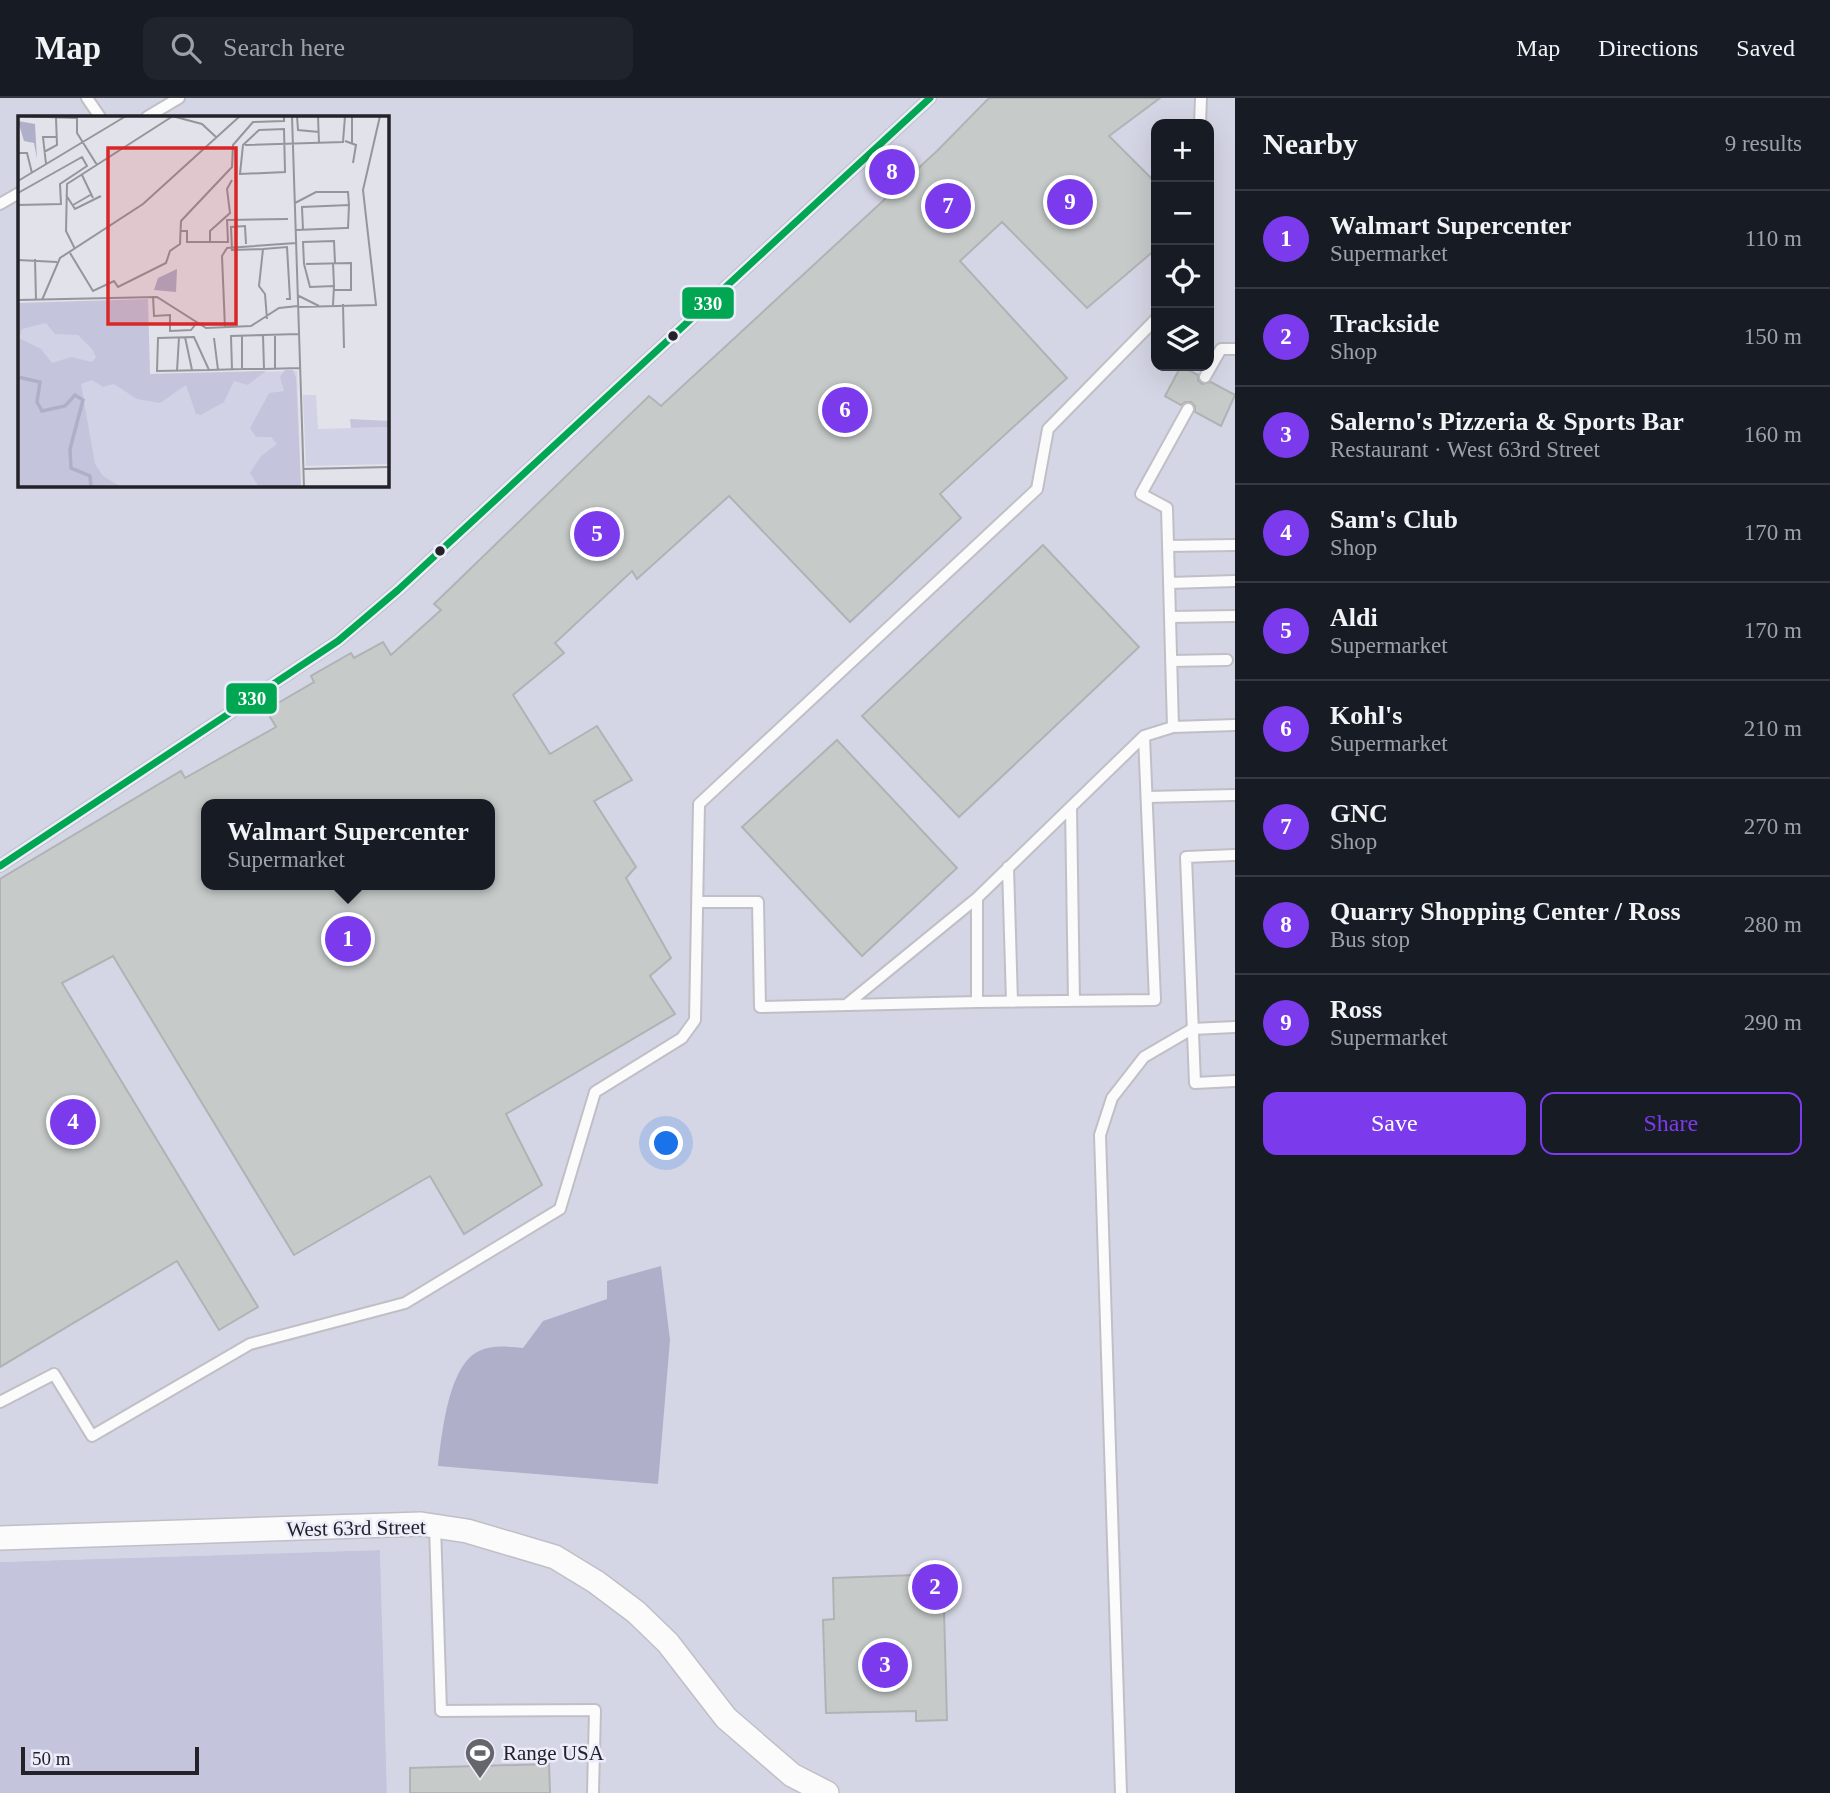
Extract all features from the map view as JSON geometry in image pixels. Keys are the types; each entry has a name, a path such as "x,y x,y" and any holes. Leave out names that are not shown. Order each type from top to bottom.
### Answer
{"street":[{"name":"West 63rd Street","path":"0,1538 421,1524 467,1531 555,1557 596,1582 636,1612 668,1643 726,1718 792,1775 827,1793"}],"lane":[{"path":"87,98 99,116"},
{"path":"149,116 179,98"},
{"path":"0,866 338,641 398,590 930,98"},
{"path":"1200,119 1201,98"},
{"path":"0,204 18,194"},
{"path":"0,1402 54,1374 92,1436 250,1344 405,1303 560,1209 595,1092 682,1038 695,1020 699,804 1037,489 1048,429 1151,324"},
{"path":"1205,377 1221,349 1235,349"},
{"path":"1173,727 1167,508 1141,494 1188,409"},
{"path":"1168,546 1235,545"},
{"path":"1169,583 1235,581"},
{"path":"1170,617 1235,616"},
{"path":"1171,661 1227,660"},
{"path":"846,1005 977,898 1144,737 1173,727 1235,725"},
{"path":"698,902 758,902 760,1007 1154,1000 1144,737"},
{"path":"1147,797 1235,794"},
{"path":"1071,807 1074,1001"},
{"path":"1235,855 1186,857 1195,1083 1235,1081"},
{"path":"1008,867 1012,1002"},
{"path":"977,898 977,1002"},
{"path":"1121,1793 1100,1135 1112,1098 1144,1057 1192,1029 1235,1027"},
{"path":"435,1526 441,1712 595,1710 593,1793"}],"shaded area":[{"path":"0,98 1235,98 1235,1793 387,1793 380,1550 0,1562"},
{"path":"661,1266 670,1340 658,1484 438,1466 448,1402 453,1385 469,1359 490,1347 523,1348 543,1321 607,1299 607,1281"},
{"path":"380,1550 387,1793 0,1793 0,1562"}],"building":[{"path":"989,98 1160,98 1109,136 1151,178 1151,253 1087,308 1002,222 960,261 1067,378 940,494 961,518 850,622 729,496 637,579 632,571 555,643 564,653 513,695 550,754 597,726 632,780 594,801 636,867 626,878 671,958 650,976 675,1014 506,1114 542,1185 464,1234 430,1176 294,1255 113,956 62,983 258,1307 219,1330 177,1261 0,1367 0,879 181,771 185,778 276,727 266,710 314,682 311,676 351,653 354,658 383,642 391,655 441,610 434,604 649,396 661,406 937,151"},
{"path":"1178,371 1190,371 1198,375 1202,384 1211,382 1235,395 1221,426 1195,412 1195,406 1191,402 1181,405 1165,396"},
{"path":"1043,545 1139,647 959,817 862,716"},
{"path":"837,740 957,868 862,956 742,827"},
{"path":"943,1574 947,1720 916,1721 916,1711 826,1713 823,1620 834,1619 833,1578"},
{"name":"Range USA","path":"549,1764 550,1793 410,1793 410,1768"}],"transit line":[{"name":"330","path":"0,866 338,641 398,590 930,98"}],"place":[{"name":"Quarry Shopping Center / Ross","path":"892,172"},
{"name":"Ross","path":"1070,202"},
{"name":"GNC","path":"948,206"},
{"name":"Kohl's","path":"845,410"},
{"name":"Aldi","path":"597,534"},
{"name":"Walmart Supercenter","path":"348,939"},
{"name":"Sam's Club","path":"73,1122"},
{"name":"Trackside","path":"935,1587"},
{"name":"Salerno's Pizzeria & Sports Bar","path":"885,1665"},
{"name":"Range USA","path":"480,1780"}]}
